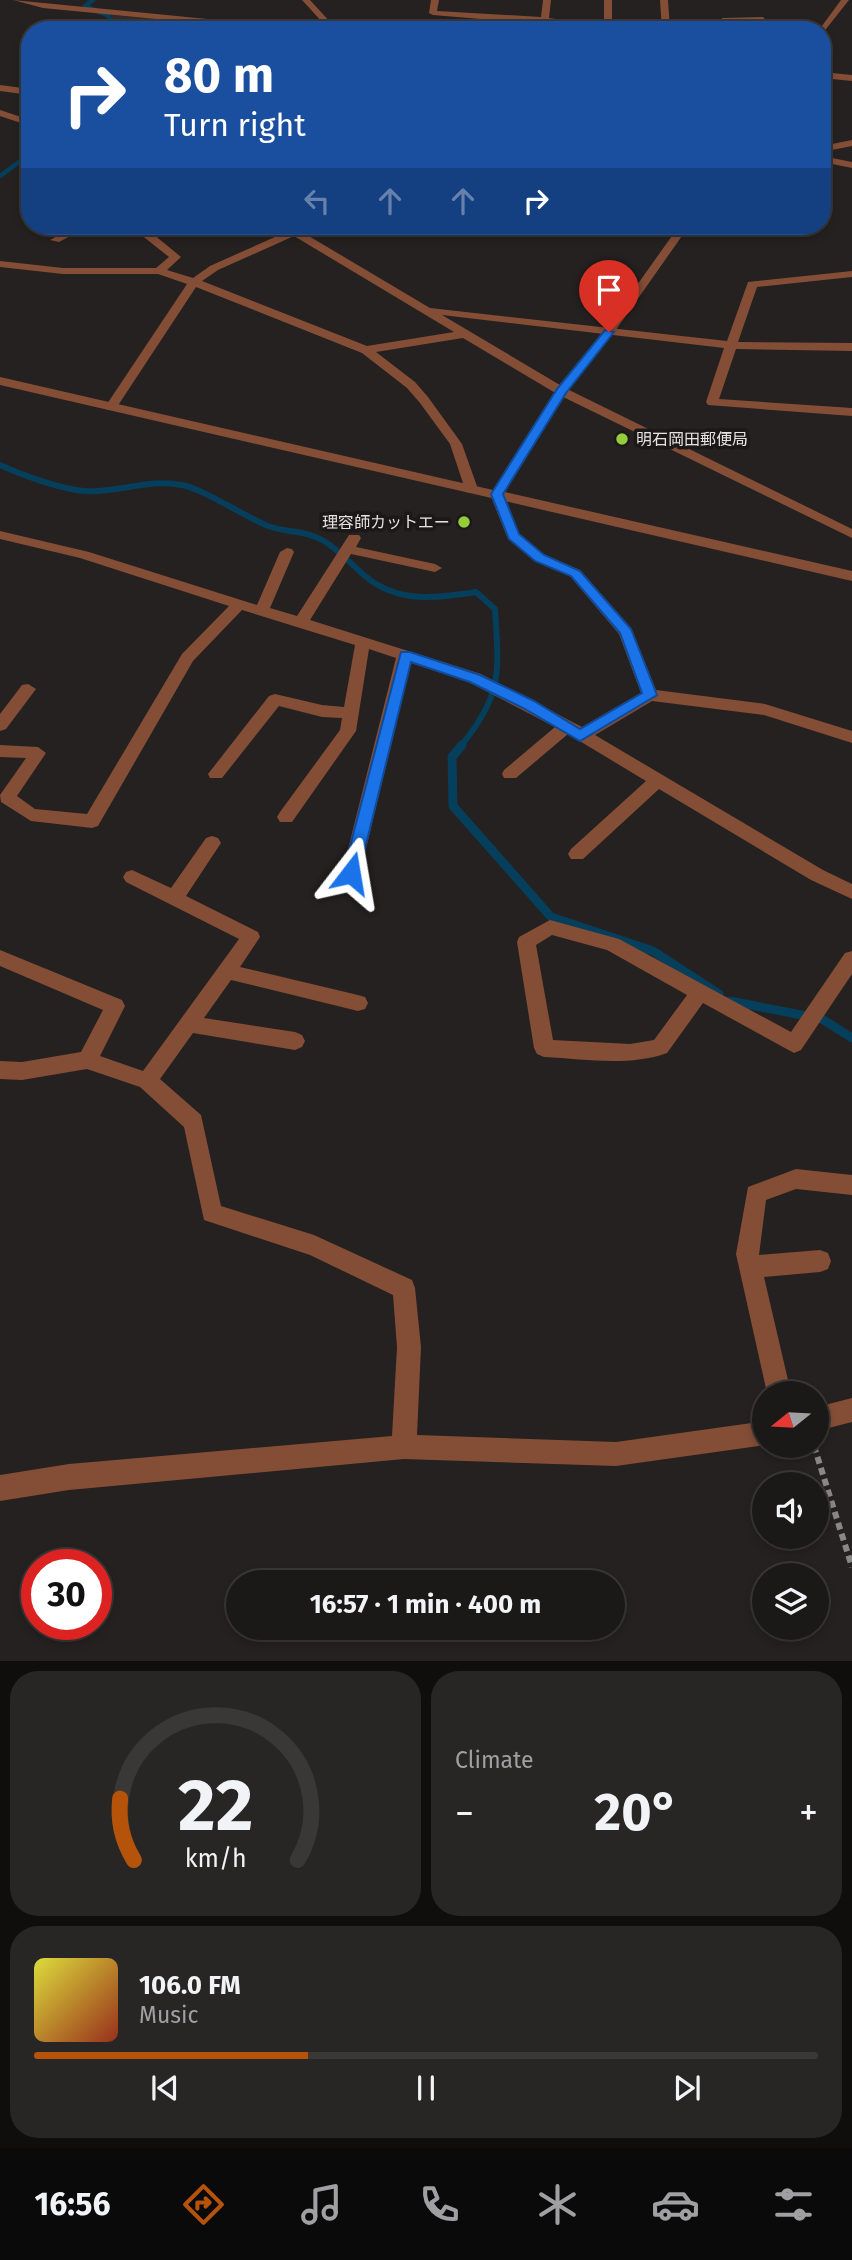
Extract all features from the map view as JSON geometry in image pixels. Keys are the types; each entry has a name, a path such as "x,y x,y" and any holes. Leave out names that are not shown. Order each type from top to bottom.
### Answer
{"street":[{"path":"17,0 43,6 203,21"},
{"path":"306,0 326,21"},
{"path":"435,0 433,13 488,12 552,21"},
{"path":"545,20 547,0"},
{"path":"608,0 608,21"},
{"path":"664,0 665,21"},
{"path":"830,21 845,0"},
{"path":"725,21 765,21"},
{"path":"831,76 852,78"},
{"path":"0,88 21,91"},
{"path":"0,113 21,120"},
{"path":"831,147 852,143"},
{"path":"831,161 852,165"},
{"path":"55,240 65,235"},
{"path":"148,235 176,257 159,271"},
{"path":"111,407 194,282 214,268 288,235"},
{"path":"300,235 561,391 852,534"},
{"path":"497,494 561,391 609,332 678,235"},
{"path":"0,264 63,271 159,271 194,282 366,350 411,385 424,400 456,444 471,489"},
{"path":"852,274 752,284 712,402 852,412"},
{"path":"429,311 500,316 609,332 733,345 852,346"},
{"path":"366,350 463,334"},
{"path":"0,381 852,576"},
{"path":"497,494 513,536 540,558 575,573 626,632 650,695"},
{"path":"0,534 85,555 179,587 262,610 475,678 573,731 817,876 852,892"},
{"path":"301,622 351,544 435,568"},
{"path":"262,610 287,552"},
{"path":"0,751 38,753 6,797 31,815 92,821 187,659 240,604"},
{"path":"286,817 348,731 363,642"},
{"path":"351,873 405,655"},
{"path":"0,725 28,690"},
{"path":"510,774 573,731 650,695 765,710 852,737"},
{"path":"216,774 275,700 322,711 349,713"},
{"path":"577,854 656,781"},
{"path":"174,898 212,843"},
{"path":"132,877 251,937 147,1081"},
{"path":"700,992 660,1047 630,1053 544,1048 526,942 550,927 612,944 700,992 794,1044 852,959"},
{"path":"0,958 115,1006 87,1060"},
{"path":"226,971 358,1003"},
{"path":"189,1024 295,1041"},
{"path":"0,1070 22,1071 87,1060 147,1081 194,1122 212,1213 314,1246 404,1287 409,1347 404,1447"},
{"path":"776,1381 747,1254 756,1194 796,1179 852,1185"},
{"path":"750,1267 820,1261"},
{"path":"830,1416 852,1410"},
{"path":"0,1488 68,1477 404,1447 616,1454 752,1435"}],"path":[{"path":"818,1458 852,1567"}],"shaded area":[{"path":"112,15 179,21 112,21"}],"waterway":[{"path":"93,0 85,6 109,16 111,21"},
{"path":"0,176 21,161"},
{"path":"0,465 66,488 86,491 158,483 182,485 202,492 268,526 317,537 365,576 391,591 418,597 476,592 495,609 497,667 491,697 474,729 460,747"},
{"path":"462,745 452,757 453,806 551,917 653,951 719,994"},
{"path":"730,1001 822,1019 852,1038"}],"place":[{"name":"明石岡田郵便局","path":"622,439"},
{"name":"理容師カットエー","path":"464,522"}],"route":[{"path":"351,873 405,655 475,678 528,704 580,736 650,695 626,632 575,573 540,558 513,536 497,494 561,391 609,332"}]}
